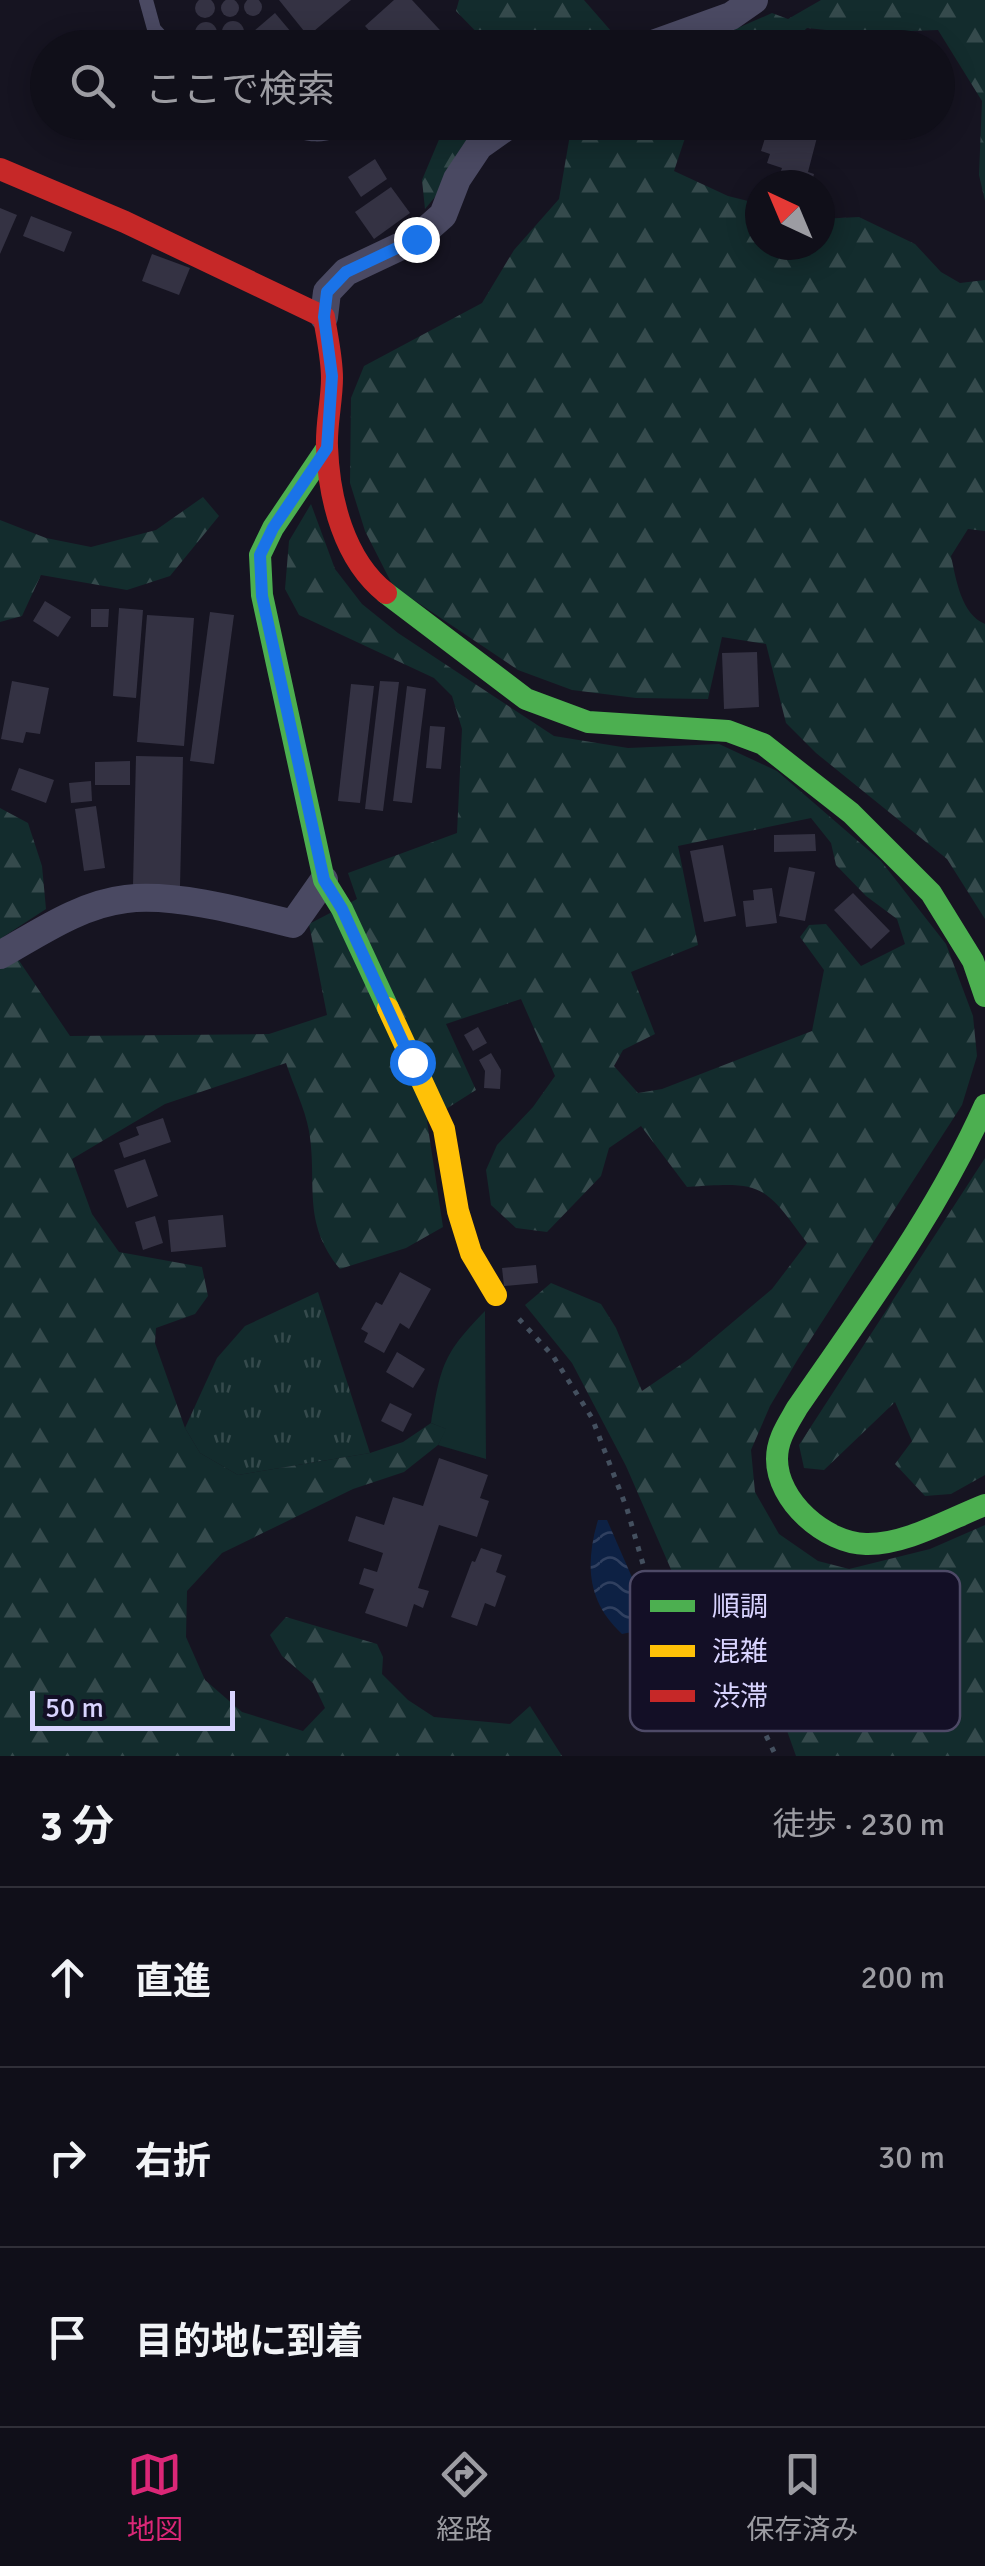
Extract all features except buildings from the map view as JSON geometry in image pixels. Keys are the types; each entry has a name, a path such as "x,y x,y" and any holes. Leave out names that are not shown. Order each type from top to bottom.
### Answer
{"street":[{"path":"692,30 731,16 754,0"},
{"path":"488,140 457,178 443,215 416,239 346,272 327,292 324,317 332,376 327,448 345,541 368,579 526,699 588,722 728,731 763,744 850,813 931,893 973,961 985,996"},
{"path":"0,169 124,222 324,317"},
{"path":"327,448 273,528 260,555 262,596 324,880 342,909 444,1129 458,1211 471,1253 496,1295"},
{"path":"0,955 58,922 127,899 232,908 293,924 324,880"},
{"path":"985,1105 968,1149 938,1200 797,1408 778,1445 780,1480 800,1509 818,1527 838,1538 866,1544 920,1531 985,1505"}],"lane":[{"path":"146,0 154,30"}],"path":[{"path":"496,1295 552,1356 592,1418 627,1509 644,1571"},
{"path":"764,1731 776,1756"}],"green space":[{"path":"459,0 584,0 610,30 474,30 456,11"},
{"path":"821,0 985,0 985,201 979,175 982,101 955,57 955,30 733,30 772,13 788,19"},
{"path":"439,140 468,140 445,185 425,209 422,180"},
{"path":"569,140 684,140 674,171 745,200 745,260 835,260 835,218 859,217 915,244 941,272 960,283 985,280 985,531 968,529 951,556 965,604 985,624 985,919 947,859 816,753 786,723 766,644 722,637 708,699 636,698 572,690 518,670 393,586 365,531 350,483 351,398 364,366 482,303 514,250 559,199"},
{"path":"203,497 219,516 170,576 127,590 41,575 22,616 0,622 0,520 46,538 91,547 156,530"},
{"path":"311,504 335,569 362,604 398,633 554,736 628,748 719,744 777,771 881,861 946,944 973,1016 977,1056 962,1105 798,1359 770,1406 751,1450 755,1492 779,1534 818,1561 849,1569 930,1549 985,1525 985,1756 796,1756 787,1731 960,1731 960,1571 672,1571 626,1466 572,1363 525,1305 551,1283 601,1304 616,1328 642,1391 689,1359 772,1289 807,1243 780,1208 758,1190 731,1185 687,1187 641,1126 609,1148 601,1176 547,1232 516,1228 491,1205 486,1170 497,1145 533,1107 555,1076 521,999 446,1024 476,1090 427,1121 443,1227 406,1248 340,1269 328,1252 315,1218 307,1122 286,1063 165,1104 72,1159 92,1214 119,1252 202,1267 208,1296 195,1314 156,1328 155,1343 185,1428 200,1453 238,1475 370,1453 403,1442 431,1423 447,1429 438,1445 404,1472 353,1489 222,1553 187,1591 186,1637 205,1680 242,1712 303,1731 325,1708 313,1683 282,1656 270,1635 286,1617 377,1644 383,1657 382,1674 408,1700 434,1717 510,1724 530,1706 562,1756 0,1756 0,808 28,823 42,866 46,909 3,937 70,1036 269,1034 327,1015 309,924 357,899 348,873 457,833 462,729 452,696 434,678 299,615 285,589 289,541","holes":["811,818 831,843 836,865 866,896 897,919 905,944 861,966 826,924 809,925 800,937 824,970 812,1031 662,1089 638,1093 614,1066 623,1050 655,1034 631,972 698,945 678,846"]},
{"path":"985,1158 985,1475 951,1494 925,1496 895,1464 912,1441 895,1402 824,1470 804,1468 799,1445"},
{"path":"318,1292 370,1453 238,1475 200,1453 185,1428 217,1358 245,1326"},
{"path":"485,1311 486,1459 438,1445 446,1429 431,1423 446,1361"}],"water":[{"path":"598,1520 607,1520 630,1573 630,1632 622,1634 602,1609 592,1582 591,1552"}],"traffic: fast":[{"path":"327,448 273,528 260,555 262,595 324,880 342,909 388,1008"},
{"path":"386,593 526,699 588,722 728,731 763,744 851,813 931,893 973,961 985,996"},
{"path":"985,1105 945,1185 797,1408 777,1452 779,1475 794,1504 820,1528 850,1542 896,1540 985,1505"}],"traffic: slow":[{"path":"388,1008 444,1129 458,1211 471,1253 496,1295"}],"traffic: jam":[{"path":"0,169 125,222 324,317 332,378 327,447 335,507 359,564 386,593"}],"route":[{"path":"412,1062 342,909 324,880 262,596 260,555 273,528 327,448 332,376 324,317 327,292 346,272 416,239"}]}
